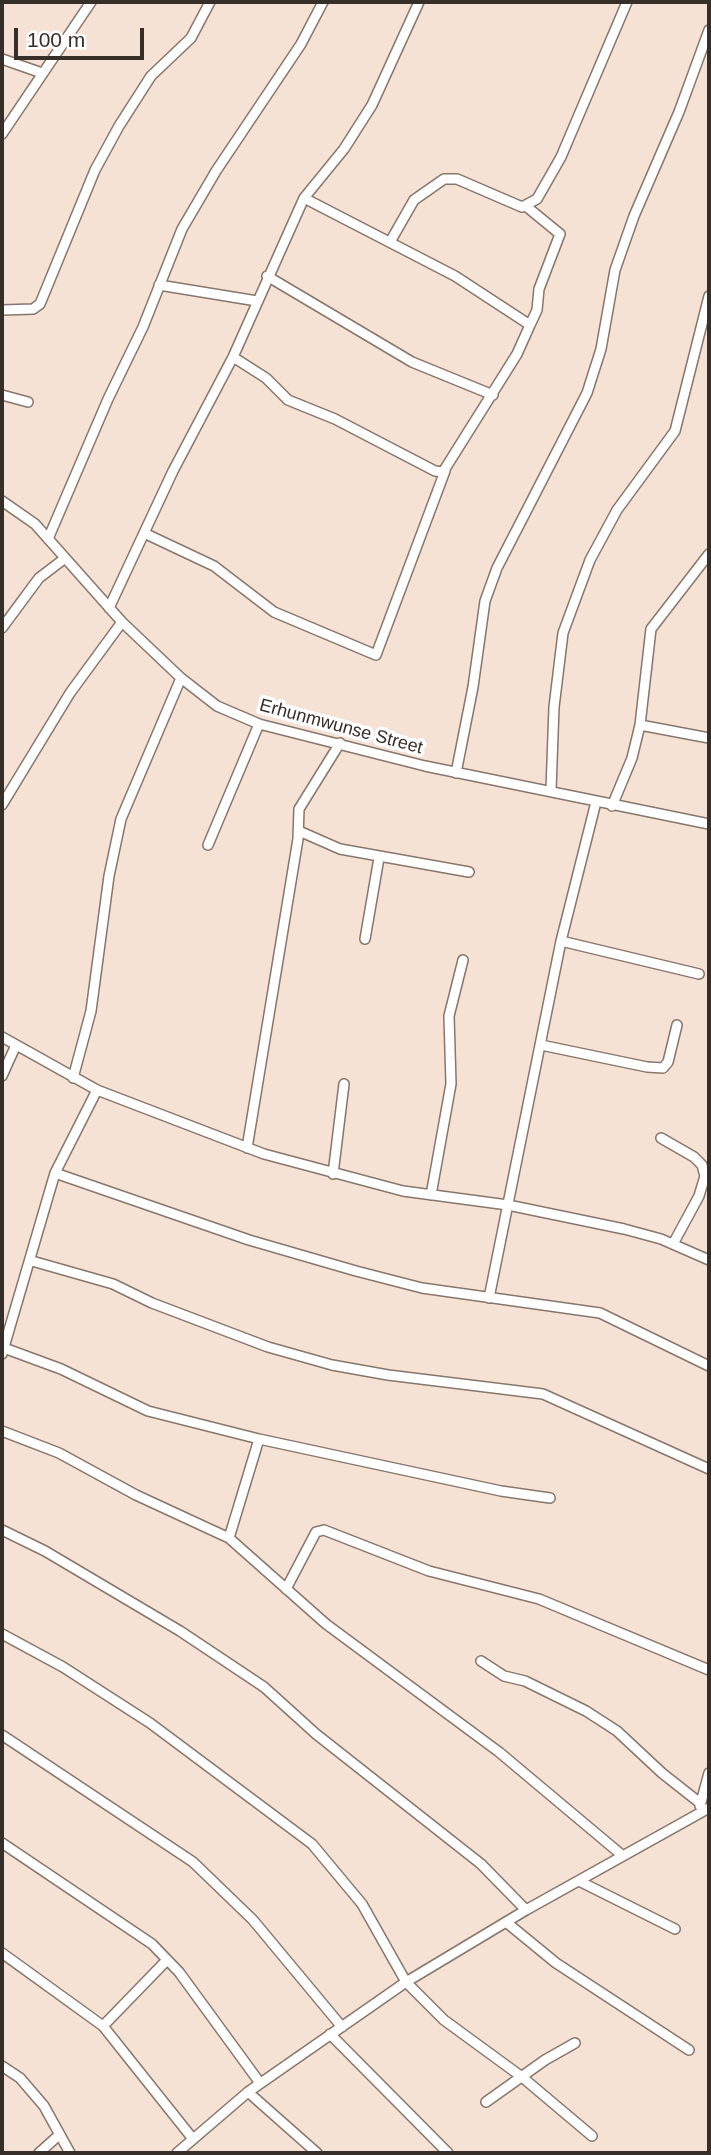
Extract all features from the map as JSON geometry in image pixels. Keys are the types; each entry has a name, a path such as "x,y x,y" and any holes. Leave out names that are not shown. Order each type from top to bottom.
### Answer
{"street":[{"path":"2,134 91,2"},
{"path":"2,310 33,309 40,304 95,170 119,126 151,76 191,38 210,2"},
{"path":"48,538 182,229 216,172 301,44 323,2"},
{"path":"109,608 233,357 304,198 344,149 372,105 419,2"},
{"path":"527,207 543,191 561,157 627,2"},
{"path":"456,773 473,687 485,601 497,568 587,393 601,349 615,270 709,30"},
{"path":"2,59 42,73"},
{"path":"144,533 214,566 274,612 376,655 445,471 492,396 530,325 537,310 539,289 560,234 527,207 457,179 444,179 419,194 390,242"},
{"path":"304,198 455,276 530,325"},
{"path":"267,276 412,362 492,396"},
{"path":"159,285 257,301"},
{"path":"551,790 554,707 563,633 595,550 618,510 675,431 709,296"},
{"path":"233,357 266,378 288,400 335,419 435,471 445,471"},
{"path":"2,394 28,402"},
{"name":"Erhunmwunse Street","path":"2,500 23,514 48,538 122,622 181,678 217,706 260,724 456,773 551,790 612,806 709,824"},
{"path":"612,806 632,758 640,725 651,629 709,554"},
{"path":"2,628 39,578 64,559"},
{"path":"2,805 70,693 111,632 122,622"},
{"path":"73,1078 91,1011 109,876 121,819 181,678"},
{"path":"208,845 260,724"},
{"path":"640,725 709,738"},
{"path":"247,1148 302,802 340,743"},
{"path":"489,1298 561,941 596,802"},
{"path":"299,831 340,849 469,873"},
{"path":"365,939 379,858"},
{"path":"561,941 699,974"},
{"path":"431,1195 451,1084 449,1016 463,960"},
{"path":"541,1045 663,1068 668,1062 677,1025"},
{"path":"2,1037 97,1090 247,1148 332,1174 431,1195 508,1205 624,1229 673,1244 709,1260"},
{"path":"2,1076 16,1045"},
{"path":"332,1174 344,1084"},
{"path":"97,1090 55,1173 39,1224 32,1261 3,1351 61,1368 148,1411 259,1439 501,1491 550,1498"},
{"path":"661,1138 694,1157 702,1165 705,1176 699,1196 673,1244"},
{"path":"55,1173 249,1240 356,1271 422,1287 600,1313 709,1366"},
{"path":"32,1261 113,1284 152,1303 268,1347 332,1365 388,1376 543,1394 709,1469"},
{"path":"2,1431 60,1453 136,1495 229,1538 326,1624 510,1760 623,1856"},
{"path":"229,1538 259,1439"},
{"path":"2,1530 45,1551 180,1631 264,1687 316,1734 481,1864 526,1910"},
{"path":"286,1589 316,1532 324,1530 429,1571 538,1600 709,1670"},
{"path":"2,1634 63,1667 150,1723 312,1844 362,1904 405,1982 444,2020 522,2077 592,2136"},
{"path":"481,1661 504,1675 525,1681 586,1711 617,1731 703,1808"},
{"path":"2,1735 193,1862 253,1920 341,2027"},
{"path":"184,2151 193,2139 248,2092 405,1982 703,1808 709,1773"},
{"path":"2,1843 124,1922 167,1959 260,2083"},
{"path":"579,1881 675,1929"},
{"path":"506,1922 556,1963 689,2050"},
{"path":"2,1953 103,2026 193,2139"},
{"path":"103,2026 167,1959"},
{"path":"330,2034 448,2153"},
{"path":"486,2102 545,2060 575,2043"},
{"path":"2,2066 20,2078 44,2106 70,2153"},
{"path":"248,2092 317,2153"},
{"path":"39,2153 59,2135"}]}
